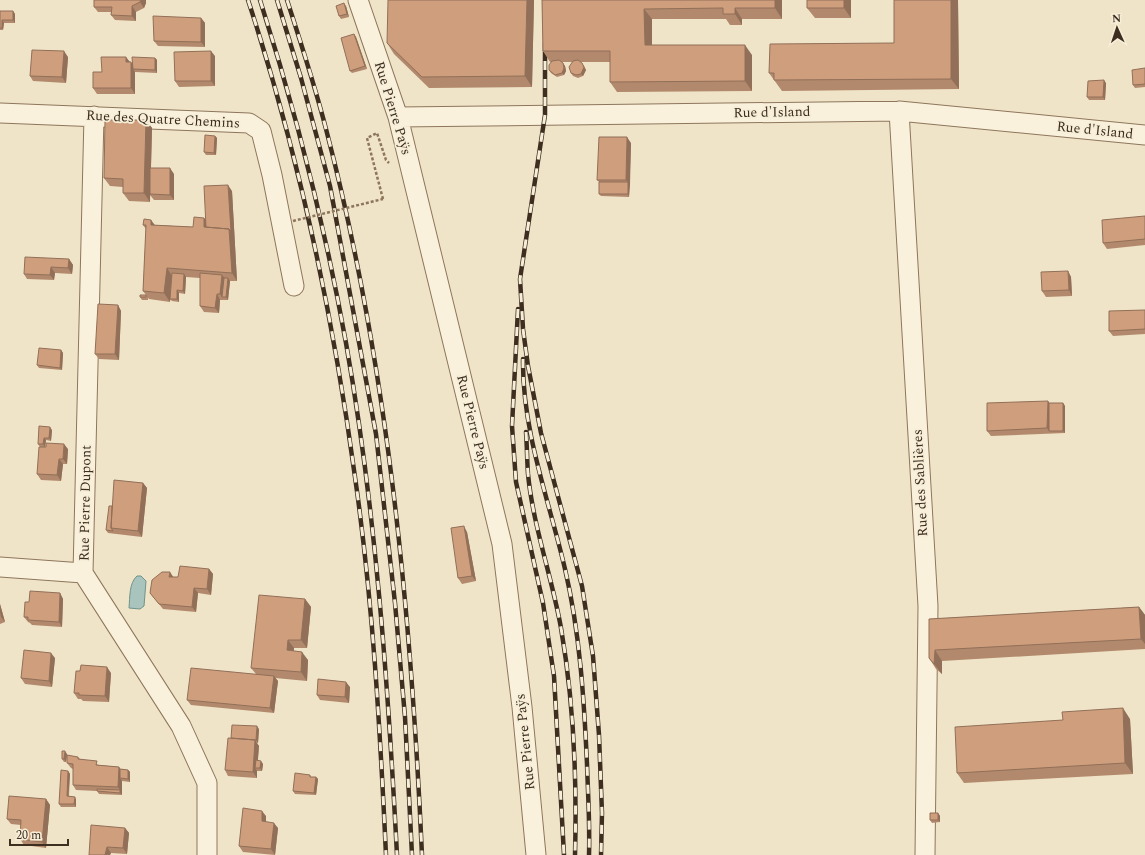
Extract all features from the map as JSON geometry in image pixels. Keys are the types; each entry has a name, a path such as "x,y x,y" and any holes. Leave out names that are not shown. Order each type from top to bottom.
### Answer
{"street":[{"name":"Rue Pierre Paÿs","path":"358,0 398,117 502,544 522,707 536,855"},
{"name":"Rue d'Island","path":"398,117 899,111 1145,135"},
{"name":"Rue des Sablières","path":"899,111 928,606 925,855"},
{"name":"Rue des Quatre Chemins","path":"0,113 249,123 255,126 261,131 272,175 294,286"},
{"name":"Rue Pierre Dupont","path":"94,116 83,572 181,726 207,783 207,855"},
{"path":"0,567 83,572"}],"path":[{"path":"293,221 383,199 367,138"}],"water":[{"path":"137,576 141,576 146,581 144,606 140,609 129,608 131,586"}],"building":[{"path":"94,0 141,0 132,6 132,16 111,15 112,7 94,7"},
{"path":"388,0 527,0 525,76 422,77 387,43"},
{"path":"542,0 775,0 775,8 735,8 735,14 723,14 723,8 644,9 645,45 745,45 745,81 610,82 610,51 543,51"},
{"path":"807,0 844,0 844,8 807,8"},
{"path":"894,0 951,0 951,79 774,80 774,73 769,73 770,44 894,43"},
{"path":"344,3 347,14 339,16 336,6"},
{"path":"0,11 13,11 13,20 2,20 2,28 0,28"},
{"path":"153,16 201,18 201,42 154,41"},
{"path":"354,34 365,66 350,71 341,38"},
{"path":"32,50 64,51 62,77 30,76"},
{"path":"211,51 211,81 175,81 174,52"},
{"path":"101,57 126,57 126,62 131,62 131,88 93,88 93,72 102,72"},
{"path":"132,57 155,58 155,70 133,69"},
{"path":"559,60 563,63 564,68 562,73 555,75 549,70 549,65 552,61"},
{"path":"578,60 584,67 581,74 576,75 571,73 569,67 573,61"},
{"path":"1145,68 1145,84 1133,85 1132,70"},
{"path":"1104,80 1103,97 1087,97 1088,81"},
{"path":"105,120 146,120 144,193 123,193 123,179 104,178"},
{"path":"205,135 215,136 214,153 204,152"},
{"path":"599,137 627,137 626,180 597,180"},
{"path":"150,168 170,168 170,195 150,194"},
{"path":"599,182 628,182 628,194 599,194"},
{"path":"228,185 231,231 229,229 206,227 204,186"},
{"path":"1145,216 1145,239 1103,243 1102,220"},
{"path":"194,217 204,218 204,227 229,229 232,273 167,268 164,293 143,291 146,225 143,225 144,219 151,220 151,225 193,227"},
{"path":"25,257 69,259 68,268 51,267 50,275 24,274"},
{"path":"1068,271 1069,290 1042,291 1041,272"},
{"path":"172,273 184,274 183,291 177,290 177,299 170,299"},
{"path":"200,273 222,275 220,294 217,294 215,308 200,306"},
{"path":"224,278 228,278 226,297 222,297"},
{"path":"140,295 146,295 146,297 140,297"},
{"path":"98,304 118,305 115,354 95,354"},
{"path":"1145,310 1145,329 1109,331 1109,311"},
{"path":"39,348 61,350 60,368 37,365"},
{"path":"1048,401 1047,428 987,431 987,403"},
{"path":"1049,403 1063,403 1063,431 1049,431"},
{"path":"39,426 50,427 49,438 44,438 43,444 38,444"},
{"path":"46,443 64,444 63,459 59,459 57,475 37,474 39,447 46,447"},
{"path":"114,480 143,483 138,531 111,528"},
{"path":"109,506 112,506 111,528 113,531 106,530"},
{"path":"464,526 472,576 458,578 451,528"},
{"path":"180,566 209,569 207,589 194,588 192,607 159,604 150,593 152,580 162,572 170,572 169,577 178,577"},
{"path":"30,591 60,593 59,622 28,620 28,617 24,617 25,602 29,602"},
{"path":"259,595 305,599 301,640 288,640 287,650 302,652 301,672 251,668"},
{"path":"1139,607 1141,639 935,650 934,664 929,658 929,619"},
{"path":"24,650 51,653 49,681 21,678"},
{"path":"81,665 107,667 105,696 79,695 79,693 74,693 76,671 80,671"},
{"path":"191,668 274,676 270,708 187,700"},
{"path":"318,679 346,682 345,697 317,695"},
{"path":"1123,708 1125,763 957,773 955,727 1063,720 1062,712"},
{"path":"232,725 257,726 256,740 231,738"},
{"path":"228,738 255,740 253,772 225,770"},
{"path":"62,751 65,751 64,759 62,759"},
{"path":"67,755 78,757 78,759 97,761 96,765 119,767 118,787 73,785 73,764 67,763"},
{"path":"256,760 261,761 260,768 255,768"},
{"path":"120,769 128,770 128,779 120,778"},
{"path":"61,770 68,771 67,796 75,797 74,804 59,804"},
{"path":"295,773 316,777 314,793 293,791"},
{"path":"97,789 120,790 120,793 97,791"},
{"path":"9,796 46,799 42,842 20,839 21,820 7,819"},
{"path":"243,808 262,811 262,821 274,823 271,849 239,846"},
{"path":"930,813 938,813 938,820 930,820"},
{"path":"91,825 125,828 123,848 107,847 105,855 89,855"}],"railway":[{"path":"248,0 283,117 298,176 325,296 346,416 367,571 378,713 386,855"},
{"path":"260,0 286,85 309,170 329,256 346,343 373,534 385,662 397,855"},
{"path":"277,0 301,78 330,186 376,434 395,603 405,717 412,855"},
{"path":"287,0 322,113 347,218 366,308 381,399 403,581 411,672 422,855"},
{"path":"545,43 545,115 520,279 523,329 528,366 541,433 582,586 593,656 599,735 602,813 601,855"},
{"path":"518,309 512,426 516,482 543,603 554,676 564,855"},
{"path":"523,359 524,386 532,439 565,569 578,642 586,740 589,855"},
{"path":"526,432 530,493 561,628 569,685 575,770 575,855"}]}
